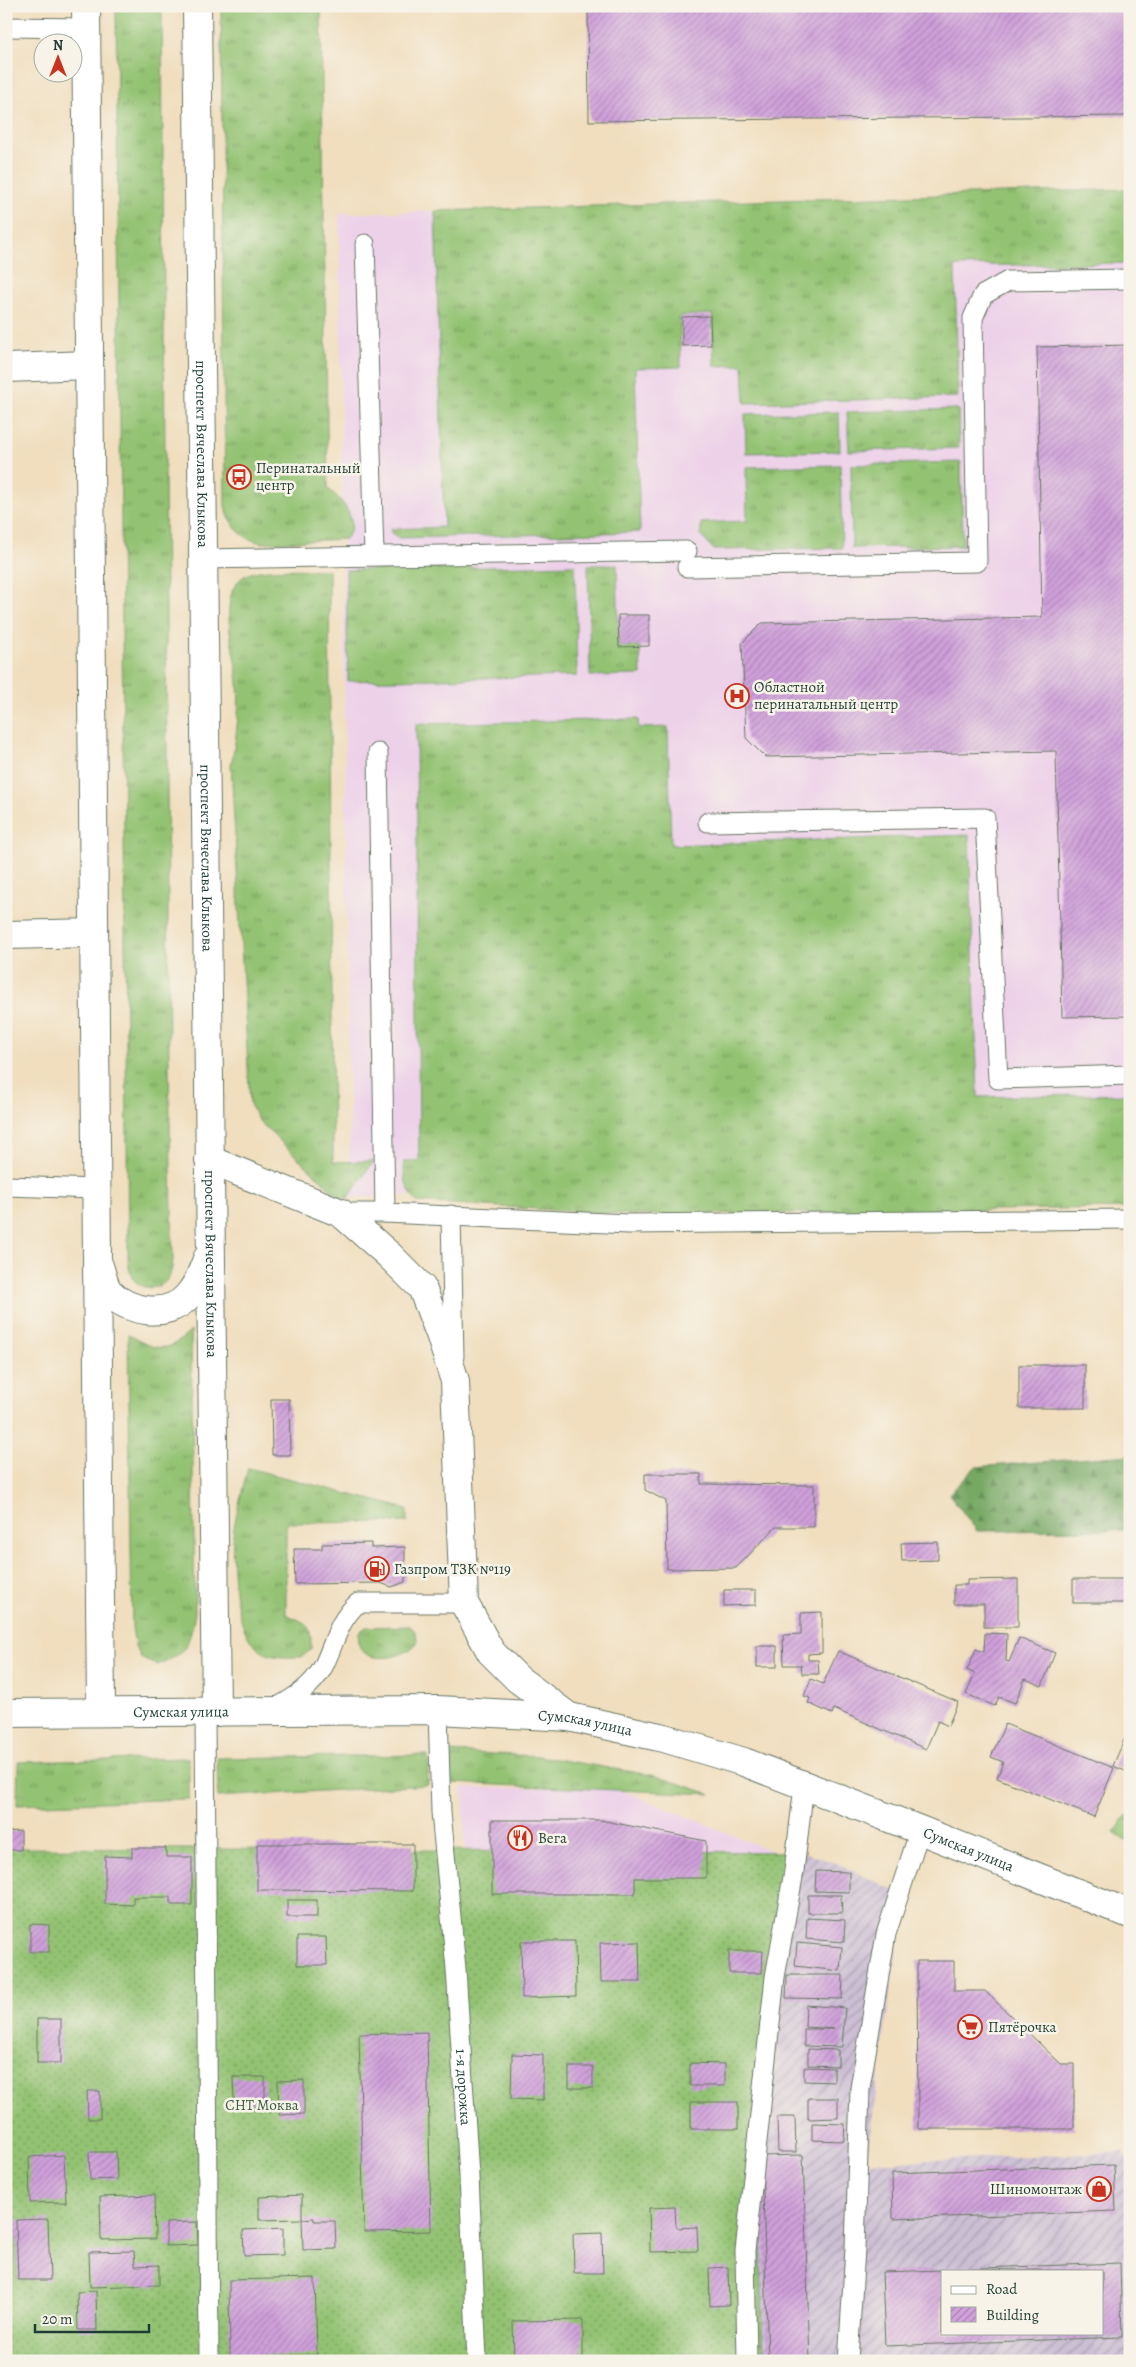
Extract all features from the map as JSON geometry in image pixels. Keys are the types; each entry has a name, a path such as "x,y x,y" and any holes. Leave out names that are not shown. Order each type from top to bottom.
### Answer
{"main road":[{"name":"проспект Вячеслава Клыкова","path":"197,6 209,1160 210,1712"},
{"path":"86,17 101,1712"},
{"path":"6,368 89,365"},
{"path":"6,935 94,933"},
{"path":"209,1160 341,1213 389,1255 422,1288 440,1334 455,1381 464,1603 491,1652 518,1679 569,1717"},
{"path":"97,1260 108,1291 126,1305 147,1312 164,1310 186,1298 201,1277 209,1251"},
{"name":"Сумская улица","path":"6,1713 438,1710 569,1717 664,1738 744,1762 1130,1914"}],"lane":[{"path":"6,27 86,17"},
{"path":"365,244 374,555"},
{"path":"202,559 374,555 977,562 973,318 982,295 1008,281 1130,279"},
{"path":"378,753 385,1213"},
{"path":"708,822 985,818 998,1079 1130,1075"},
{"path":"6,1186 96,1189"},
{"path":"341,1213 451,1215 629,1224 1130,1219"},
{"path":"451,1215 455,1381"},
{"path":"272,1711 301,1694 322,1668 344,1615 358,1603 464,1603"},
{"name":"1-я дорожка","path":"438,1710 441,1812 456,1969 469,2176 476,2361"},
{"path":"209,2355 210,1712"},
{"path":"748,2361 745,2250 775,1977 794,1871 804,1785"},
{"path":"848,2361 855,2249 860,2088 886,1934 920,1830"}],"shaded area":[{"name":"Областной перинатальный центр","path":"1130,189 1130,1177 350,1197 339,214"},
{"path":"463,1788 616,1788 777,1853 471,2044"},
{"path":"803,1852 836,1863 904,1895 866,2163 1122,2152 1130,2164 1130,2361 764,2361 758,2166 782,1973"}],"green space":[{"path":"116,6 162,6 169,1069 173,1260 171,1273 167,1280 159,1286 149,1288 135,1281 130,1271 128,1259"},
{"path":"221,6 321,6 328,489 344,505 351,519 350,533 345,539 261,543 247,538 237,530 230,520 225,506"},
{"path":"1130,189 1130,263 955,266 958,397 745,403 743,365 714,366 712,314 680,316 681,367 635,368 640,532 399,538 391,533 391,529 444,527 435,211"},
{"path":"958,409 959,448 849,451 847,412"},
{"path":"839,412 840,451 746,453 745,414"},
{"path":"961,462 963,546 852,548 851,465"},
{"path":"840,465 842,548 714,550 701,536 701,523 747,521 746,467"},
{"path":"575,565 577,676 348,681 346,570"},
{"path":"588,565 617,565 619,646 640,646 641,675 590,676"},
{"path":"299,569 329,570 333,1162 374,1161 348,1198 339,1197 258,1120 250,1104 231,765 237,731 239,697 229,620 229,605 232,592 238,581 248,574 256,572"},
{"path":"638,719 639,728 668,727 671,845 969,835 978,1097 1130,1094 1130,1208 638,1215 417,1202 410,1193 404,1173 404,1161 419,1161 416,724"},
{"path":"191,1331 195,1611 192,1631 186,1646 175,1657 157,1665 142,1659 135,1646 132,1627 128,1334 153,1347 161,1348 175,1344"},
{"path":"1130,1455 1130,1530 977,1531 949,1494 975,1467"},
{"path":"248,1468 407,1509 407,1522 286,1523 286,1614 304,1623 309,1629 311,1649 302,1657 271,1655 260,1650 248,1636 238,1610 235,1594 233,1536"},
{"path":"410,1626 415,1631 418,1641 406,1652 388,1657 370,1656 363,1652 359,1645 359,1632 366,1627"},
{"path":"447,1752 538,1756 656,1776 711,1794 450,1783"},
{"path":"428,1755 428,1785 218,1797 217,1758"},
{"path":"189,1758 189,1799 17,1805 18,1762"},
{"path":"1127,1815 1130,1816 1130,1844 1114,1833"},
{"name":"СНТ Моква","path":"6,1848 803,1852 782,1973 758,2166 764,2361 6,2361"}],"building":[{"path":"588,6 1130,6 1130,116 589,121"},
{"path":"710,316 711,345 682,346 682,317"},
{"path":"1130,345 1130,1016 1062,1017 1056,751 765,757 746,738 742,643 762,623 1042,617 1037,347"},
{"path":"618,615 649,615 649,646 619,647"},
{"path":"1019,1365 1085,1365 1085,1408 1019,1408"},
{"path":"271,1399 289,1399 290,1455 272,1455"},
{"path":"645,1474 701,1474 701,1484 814,1485 814,1527 776,1527 736,1568 667,1569 666,1501 645,1490"},
{"path":"938,1542 938,1560 902,1561 901,1543"},
{"path":"371,1543 371,1548 405,1547 405,1582 392,1587 380,1583 295,1584 294,1549 322,1549 322,1544"},
{"path":"1018,1579 1018,1627 984,1627 984,1604 954,1604 954,1585 967,1585 967,1580"},
{"path":"1073,1579 1130,1579 1130,1603 1073,1603"},
{"path":"724,1590 756,1590 756,1605 724,1606"},
{"path":"822,1612 822,1653 808,1654 808,1660 818,1660 819,1674 802,1674 801,1665 784,1665 783,1635 801,1634 801,1613"},
{"path":"985,1633 1007,1634 1006,1661 1009,1662 1019,1638 1055,1653 1042,1686 1025,1679 1015,1703 999,1697 995,1706 966,1694 975,1674 967,1670 976,1649 984,1652"},
{"path":"757,1646 777,1646 777,1667 757,1667"},
{"path":"838,1651 958,1702 948,1726 938,1721 926,1749 834,1709 832,1714 808,1703 810,1698 804,1696 811,1679 823,1684"},
{"path":"1005,1724 1114,1768 1094,1817 997,1778 1003,1762 991,1757"},
{"path":"1130,1726 1130,1773 1113,1766"},
{"path":"492,1820 600,1820 706,1841 706,1878 635,1878 635,1894 492,1894"},
{"path":"21,1831 21,1850 6,1850 6,1832"},
{"path":"257,1844 413,1844 413,1891 257,1890"},
{"path":"132,1848 166,1848 166,1857 192,1857 192,1905 171,1905 171,1897 133,1897 133,1905 105,1904 105,1856 132,1857"},
{"path":"816,1871 849,1872 849,1892 815,1891"},
{"path":"808,1895 841,1895 842,1913 808,1913"},
{"path":"287,1900 317,1900 317,1917 287,1917"},
{"path":"807,1918 845,1920 844,1942 806,1939"},
{"path":"30,1924 49,1925 49,1952 30,1952"},
{"path":"297,1937 326,1937 327,1965 297,1965"},
{"path":"521,1941 575,1941 576,1996 522,1998"},
{"path":"639,1942 640,1982 601,1982 600,1943"},
{"path":"797,1943 842,1947 840,1971 795,1966"},
{"path":"729,1951 763,1951 762,1973 729,1973"},
{"name":"Пятёрочка","path":"917,1961 954,1961 954,1991 985,1991 1061,2064 1074,2064 1074,2129 918,2129"},
{"path":"787,1975 843,1975 842,1999 786,1998"},
{"path":"806,2005 845,2008 842,2047 804,2046 804,2029 834,2029 805,2027"},
{"path":"37,2019 61,2019 61,2063 37,2063"},
{"path":"427,2032 431,2231 364,2232 359,2034"},
{"path":"808,2049 838,2050 838,2066 808,2065"},
{"path":"512,2054 543,2055 543,2100 511,2099"},
{"path":"690,2063 725,2064 725,2086 690,2086"},
{"path":"569,2067 593,2067 593,2088 569,2088"},
{"path":"804,2067 834,2068 834,2082 804,2081"},
{"path":"233,2077 265,2077 265,2102 234,2103"},
{"path":"304,2080 304,2114 279,2115 278,2081"},
{"path":"87,2091 100,2091 100,2119 88,2119"},
{"path":"808,2098 838,2098 838,2118 808,2119"},
{"path":"691,2102 738,2102 738,2129 691,2129"},
{"path":"777,2117 795,2117 796,2152 778,2152"},
{"path":"812,2123 845,2124 844,2141 812,2140"},
{"path":"89,2152 116,2152 117,2179 90,2180"},
{"path":"64,2155 66,2202 30,2203 29,2157"},
{"path":"803,2155 810,2361 768,2361 762,2156"},
{"path":"1114,2165 1116,2211 893,2219 892,2173"},
{"path":"154,2195 155,2239 101,2240 100,2197"},
{"path":"302,2195 302,2219 259,2220 259,2197"},
{"path":"675,2207 676,2228 697,2227 698,2251 650,2252 649,2208"},
{"path":"314,2218 314,2221 335,2221 336,2249 303,2250 302,2219"},
{"path":"48,2219 50,2280 18,2280 16,2220"},
{"path":"197,2222 198,2245 166,2246 166,2223"},
{"path":"283,2228 283,2255 244,2256 243,2230"},
{"path":"602,2233 603,2273 574,2273 573,2234"},
{"path":"134,2251 135,2266 159,2265 159,2285 90,2287 89,2252"},
{"path":"1120,2263 1122,2337 885,2346 882,2272 941,2270 941,2334 1104,2334 1104,2270 955,2269"},
{"path":"728,2267 729,2305 710,2306 709,2268"},
{"path":"315,2278 317,2355 230,2356 229,2280"},
{"path":"96,2291 97,2330 78,2330 77,2292"},
{"path":"583,2320 583,2361 514,2361 513,2321"}],"place":[{"name":"Перинатальный центр","path":"239,477"},
{"name":"Областной перинатальный центр","path":"737,696"},
{"name":"Газпром ТЗК №119","path":"377,1569"},
{"name":"Вега","path":"520,1838"},
{"name":"Пятёрочка","path":"970,2027"},
{"name":"Шиномонтаж","path":"1099,2189"}]}
